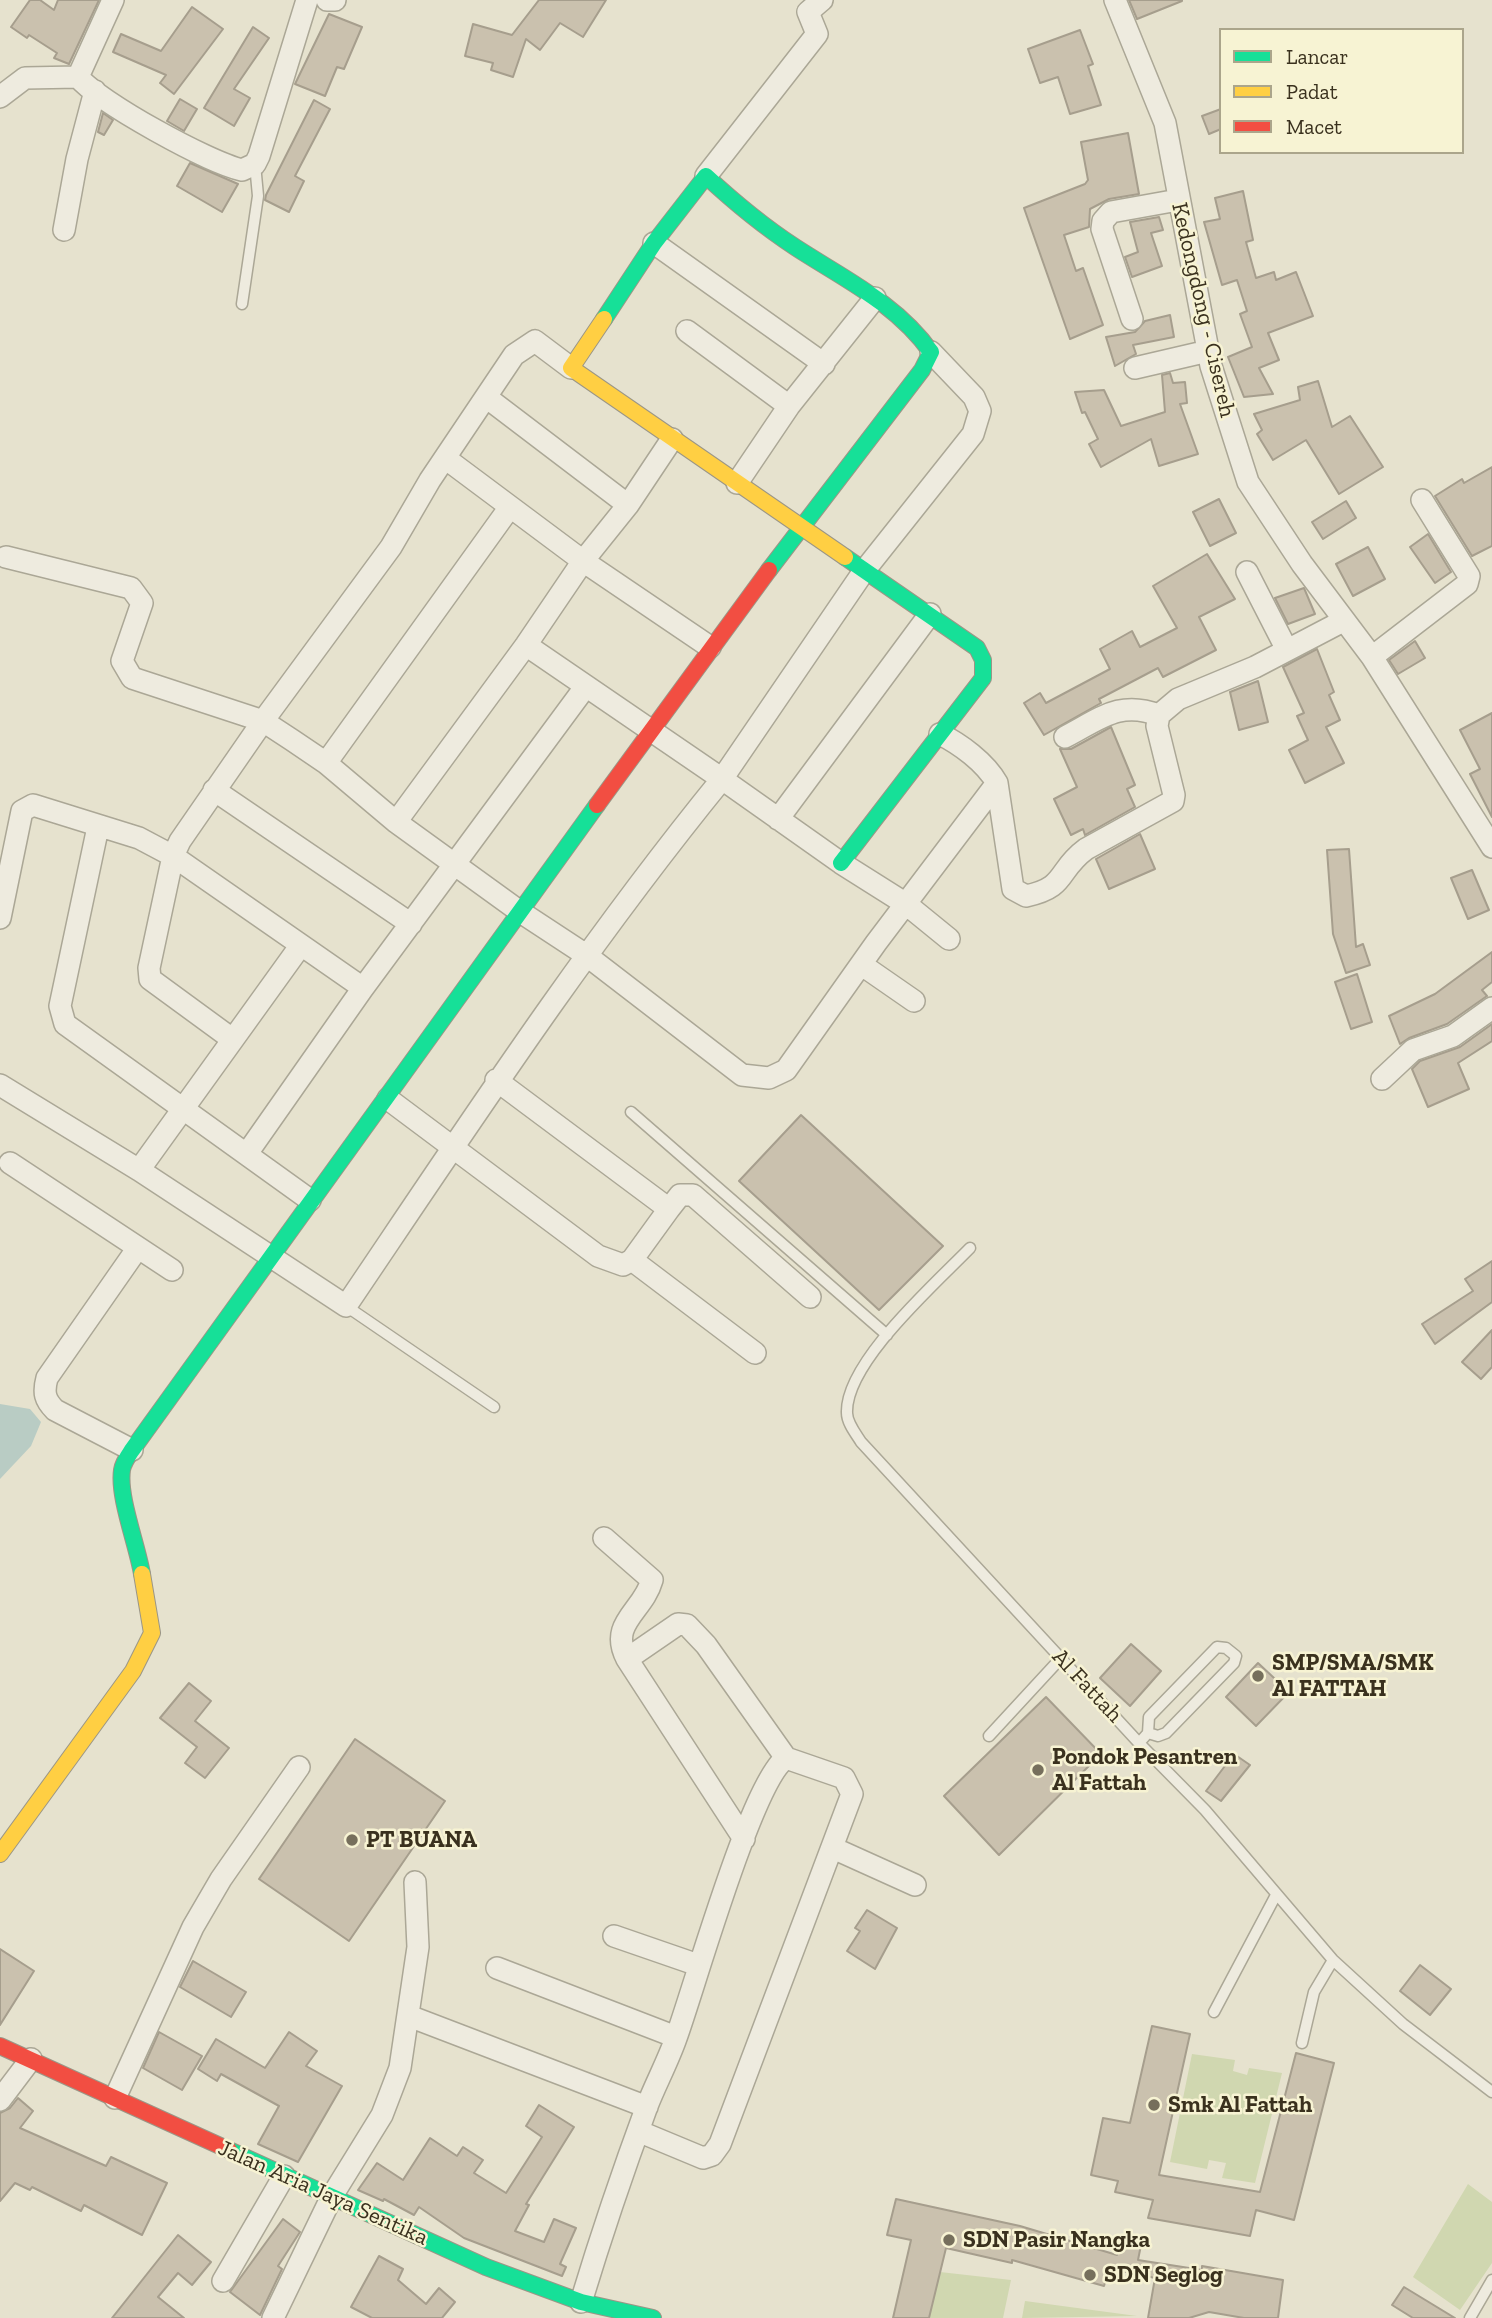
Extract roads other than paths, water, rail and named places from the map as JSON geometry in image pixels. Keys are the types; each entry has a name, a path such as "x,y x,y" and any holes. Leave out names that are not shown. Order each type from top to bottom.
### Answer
{"street":[{"path":"78,77 113,0"},
{"path":"0,97 25,78 78,77 95,91 168,136 212,160 242,170 255,164 307,0"},
{"path":"327,0 335,0"},
{"path":"571,368 694,188 817,34 808,12 822,0"},
{"name":"Kedongdong - Cisereh","path":"1115,0 1156,95 1165,123 1208,351 1248,482 1343,621 1372,657 1492,847"},
{"path":"64,230 77,159 95,91"},
{"path":"0,1085 139,1170 346,1306 496,1080 586,955 722,779 864,570 973,434 978,421 980,411 974,397 931,352 923,339 893,310 793,245 706,176"},
{"path":"1132,319 1102,229 1103,221 1111,212 1178,200"},
{"path":"654,243 824,364"},
{"path":"737,483 789,406 874,298"},
{"path":"687,331 789,406"},
{"path":"232,1039 150,979 149,968 173,856 262,721 391,547 445,457 514,355 534,341 801,529 977,648 983,660 984,678 841,863"},
{"path":"1135,368 1208,351"},
{"path":"0,1854 133,1671 152,1633 137,1541 122,1493 122,1467 132,1450 310,1200 388,1099 519,911 653,730 710,647 922,370 931,352"},
{"path":"486,397 628,505"},
{"path":"396,822 526,645 583,561 628,505 672,439"},
{"path":"445,457 583,561 710,647"},
{"path":"1372,657 1467,583 1469,576 1422,500"},
{"path":"326,763 510,507"},
{"path":"6,557 131,588 142,603 122,661 132,678 262,721 326,763 396,822 519,911 586,955 742,1076 769,1078 786,1070 997,783"},
{"path":"1247,572 1287,650"},
{"path":"778,819 930,614"},
{"path":"940,734 964,749 992,774 997,783 1013,889 1026,896 1047,891 1055,887 1075,857 1173,802 1174,794 1157,726 1159,715 1178,699 1255,667 1343,621"},
{"path":"526,645 653,730 841,863 906,904 949,939"},
{"path":"248,1152 363,988 586,686"},
{"path":"1065,737 1119,709 1134,707 1159,715"},
{"path":"214,790 411,923"},
{"path":"0,918 22,811 33,805 139,838 173,856 363,988"},
{"path":"98,827 61,1015 65,1024 248,1152 310,1200"},
{"path":"139,1170 153,1154 182,1106 301,945"},
{"path":"862,965 914,1001"},
{"path":"1382,1079 1413,1050 1453,1035 1492,1008"},
{"path":"496,1080 669,1209"},
{"path":"388,1099 598,1256 623,1265 632,1260 680,1195 693,1195 810,1297"},
{"path":"10,1163 172,1270"},
{"path":"132,1450 55,1410 47,1402 43,1391 47,1378 137,1249"},
{"path":"632,1260 755,1353"},
{"path":"604,1538 652,1578 649,1591 622,1629 620,1638 627,1659 744,1839"},
{"path":"627,1659 678,1624 687,1625 706,1645 786,1758 844,1778 852,1794 720,2144 712,2155 703,2158 638,2130"},
{"path":"581,2302 610,2208 676,2037 698,1965 744,1839 772,1775 786,1758"},
{"path":"115,2098 193,1927 221,1879 299,1767"},
{"path":"833,1848 915,1885"},
{"path":"273,2318 332,2196 382,2115 400,2068 418,1947 415,1882"},
{"path":"614,1936 698,1965"},
{"path":"497,1968 676,2037"},
{"path":"409,2016 647,2108"},
{"name":"Jalan Aria Jaya Sentika","path":"0,2046 486,2267 581,2302 653,2318"},
{"path":"0,2100 31,2059"},
{"path":"223,2281 284,2176"}],"lane":[{"path":"242,304 258,196 255,164"},
{"path":"631,1112 887,1335"},
{"name":"Al Fattah","path":"970,1248 864,1363 848,1393 846,1417 861,1442 1139,1743 1205,1810 1333,1960 1403,2024 1492,2092"},
{"path":"346,1306 494,1408"},
{"path":"1139,1743 1148,1733 1149,1717 1216,1648 1223,1646 1236,1656 1234,1663 1166,1733 1158,1736 1148,1733"},
{"path":"989,1737 1061,1658"},
{"path":"1214,2012 1276,1895"},
{"path":"1302,2043 1314,1992 1333,1960"},
{"path":"1470,2318 1492,2280"}],"place":[{"name":"SMP/SMA/SMK Al FATTAH","path":"1258,1676"},
{"name":"Pondok Pesantren Al Fattah","path":"1038,1770"},
{"name":"PT BUANA","path":"352,1840"},
{"name":"Smk Al Fattah","path":"1154,2105"},
{"name":"SDN Pasir Nangka","path":"949,2240"},
{"name":"SDN Seglog","path":"1090,2275"}]}
